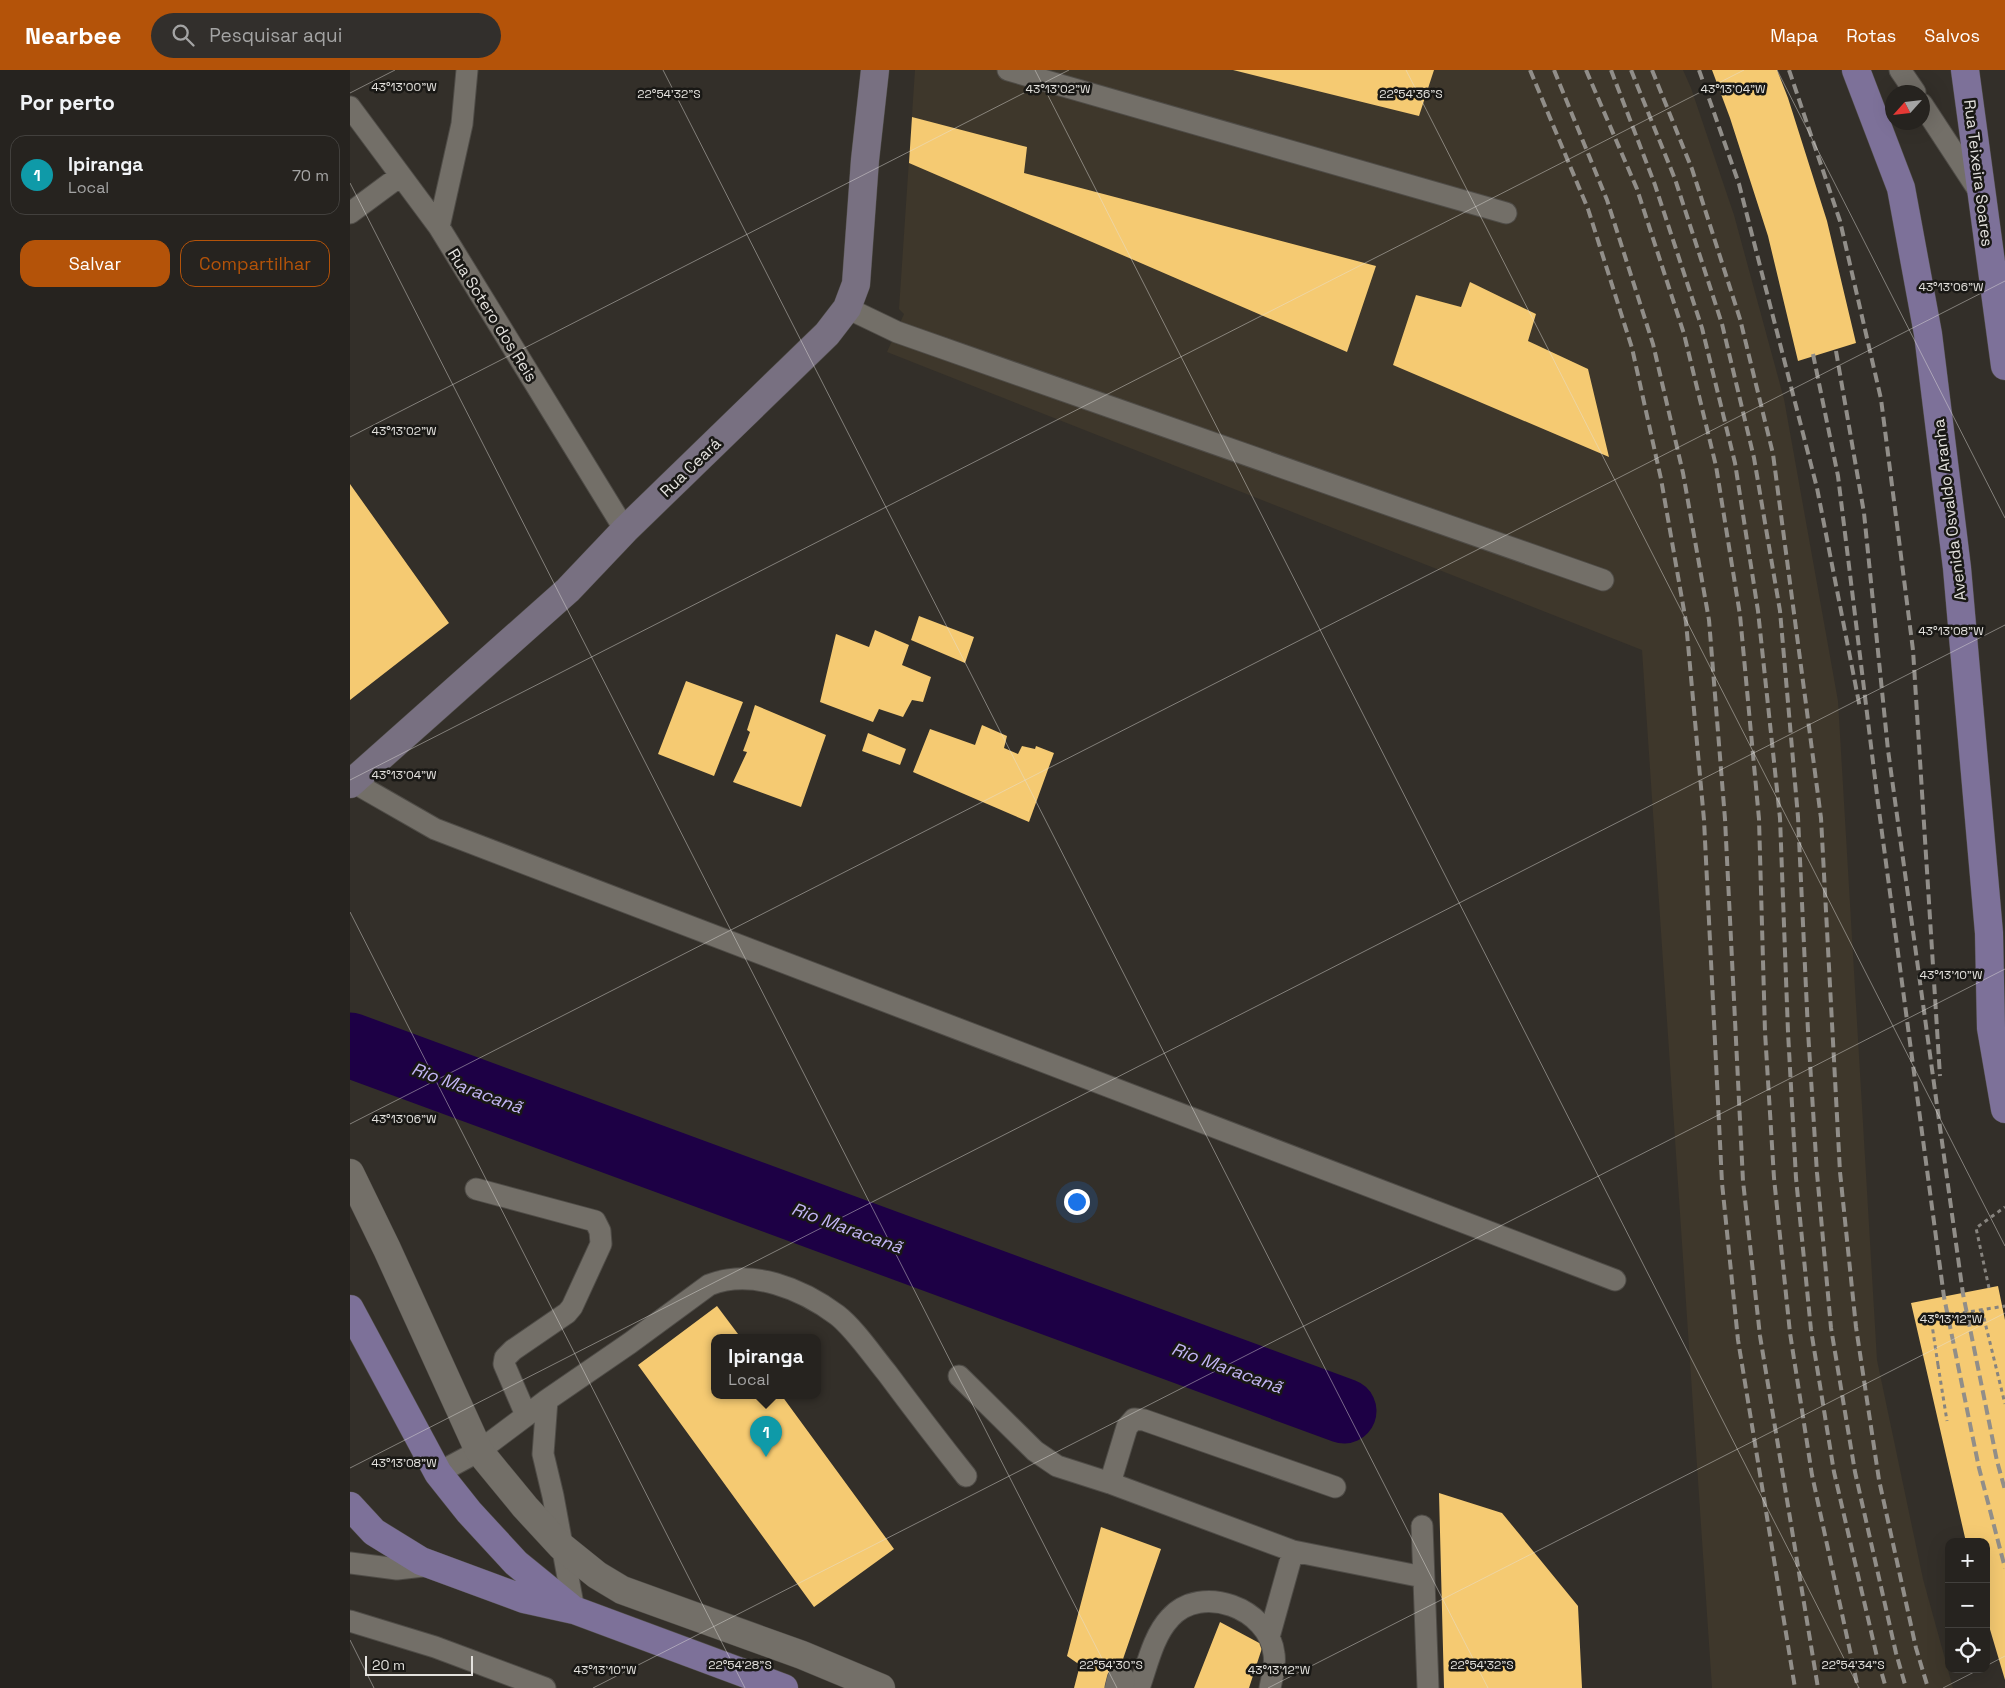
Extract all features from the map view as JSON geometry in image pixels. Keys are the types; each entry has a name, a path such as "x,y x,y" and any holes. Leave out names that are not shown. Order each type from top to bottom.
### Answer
{"main road":[{"name":"Avenida Osvaldo Aranha","path":"1856,70 1901,188 1928,334 1957,568 1989,933 1991,1028 2005,1109"},
{"name":"Rua Teixeira Soares","path":"1965,70 2005,366"},
{"path":"350,1308 438,1473 516,1563 574,1610"},
{"path":"350,1506 374,1532 421,1561 524,1599 574,1610 784,1688"}],"street":[{"name":"Rua Ceará","path":"351,783 568,590 625,530 828,334 847,308 856,284 865,160 875,70"},
{"path":"350,1173 387,1249 479,1451 525,1507 561,1546 597,1574 622,1590 802,1656 881,1688"}],"lane":[{"path":"439,227 462,124 467,70"},
{"path":"1900,70 1910,85"},
{"path":"1020,72 1506,213"},
{"name":"Rua Sotero dos Reis","path":"350,107 439,227 625,530"},
{"path":"1930,116 1981,193"},
{"path":"350,213 400,176"},
{"path":"847,308 906,336 1604,580"},
{"path":"351,783 435,829 1615,1280"},
{"path":"476,1189 595,1221 600,1231 601,1244 567,1313 513,1350 505,1358 504,1364 526,1415"},
{"path":"438,1473 479,1451 546,1400 630,1343 709,1285 724,1279 751,1278 796,1291 838,1316 869,1350 966,1476"},
{"path":"959,1376 1035,1452 1057,1466 1110,1483 1293,1551 1423,1577"},
{"path":"546,1400 543,1454 553,1496 574,1610"},
{"path":"1110,1483 1127,1428 1134,1419 1144,1420 1335,1487"},
{"path":"1422,1526 1428,1688"},
{"path":"1269,1637 1293,1551"},
{"path":"350,1563 397,1569 432,1565"},
{"path":"1126,1685 1170,1617 1189,1604 1215,1601 1237,1606 1255,1618 1269,1637 1274,1653 1270,1688"},
{"path":"350,1621 434,1647 545,1688"}],"path":[{"path":"1989,1288 1976,1228 2005,1207"},
{"path":"1947,1421 1931,1318 2005,1306"},
{"path":"1982,1310 2005,1404"}],"shaded area":[{"path":"915,70 1683,70 1691,88 1734,215 1784,399 1838,701 1877,1360 1923,1579 1945,1659 1945,1673 1949,1673 1953,1688 1712,1688 1642,650 887,352 904,314 899,309"}],"building":[{"path":"1233,70 1434,70 1419,116"},
{"path":"1712,70 1777,70 1788,98 1827,221 1856,343 1798,361 1768,236 1730,118"},
{"path":"912,117 1027,147 1024,173 1376,266 1347,352 909,163"},
{"path":"1470,282 1536,314 1528,341 1588,369 1609,457 1393,365 1416,295 1461,307"},
{"path":"350,484 449,623 350,700"},
{"path":"919,616 974,637 965,663 911,640"},
{"path":"875,630 909,645 902,665 931,677 923,702 912,700 903,717 879,709 873,722 820,702 836,634 869,647"},
{"path":"686,681 743,702 714,776 658,754"},
{"path":"755,705 826,735 801,807 733,782 747,752 743,751 750,732 747,730"},
{"path":"982,725 1007,736 1004,748 1018,754 1022,746 1035,749 1036,746 1054,753 1029,822 913,772 930,729 975,745"},
{"path":"868,733 906,749 900,765 862,751"},
{"path":"1998,1286 2005,1320 2005,1680 1990,1629 1990,1538 1965,1538 1911,1303"},
{"path":"717,1306 738,1334 711,1334 711,1399 784,1399 894,1549 814,1607 638,1365"},
{"path":"1439,1493 1502,1513 1578,1606 1582,1688 1444,1688"},
{"path":"1101,1527 1161,1549 1113,1688 1074,1688 1080,1665 1067,1656"},
{"path":"1220,1622 1263,1645 1249,1688 1194,1688"}],"waterway":[{"name":"Rio Maracanã","path":"350,1045 1344,1411"}],"railway":[{"path":"1530,70 1588,209 1632,348 1661,479 1686,622 1704,820 1722,1183 1738,1340 1795,1688"},
{"path":"1554,70 1607,200 1653,344 1683,473 1709,620 1725,819 1743,1181 1760,1336 1818,1688"},
{"path":"1586,70 1637,189 1684,334 1716,466 1740,615 1759,819 1765,1032 1774,1178 1790,1333 1812,1475 1858,1688"},
{"path":"1611,70 1655,185 1702,328 1735,463 1758,611 1780,818 1788,1032 1796,1178 1811,1330 1834,1472 1886,1688"},
{"path":"1631,70 1675,179 1722,324 1754,458 1780,611 1798,817 1817,1173 1831,1328 1855,1472 1896,1653 1906,1688"},
{"path":"1652,70 1692,169 1740,319 1773,454 1821,818 1840,1172 1856,1327 1879,1480 1916,1648 1928,1688"},
{"path":"1699,70 1739,184 1817,488 1860,708"},
{"path":"1789,70 1840,221 1881,399 1913,650 1940,1076"},
{"path":"1836,351 1864,513 1888,750 1963,1294 1997,1461 2005,1490"},
{"path":"1813,354 1838,476 1878,803 1944,1297 1979,1468 2005,1568"}],"place":[{"name":"Ipiranga","path":"766,1457"}]}
